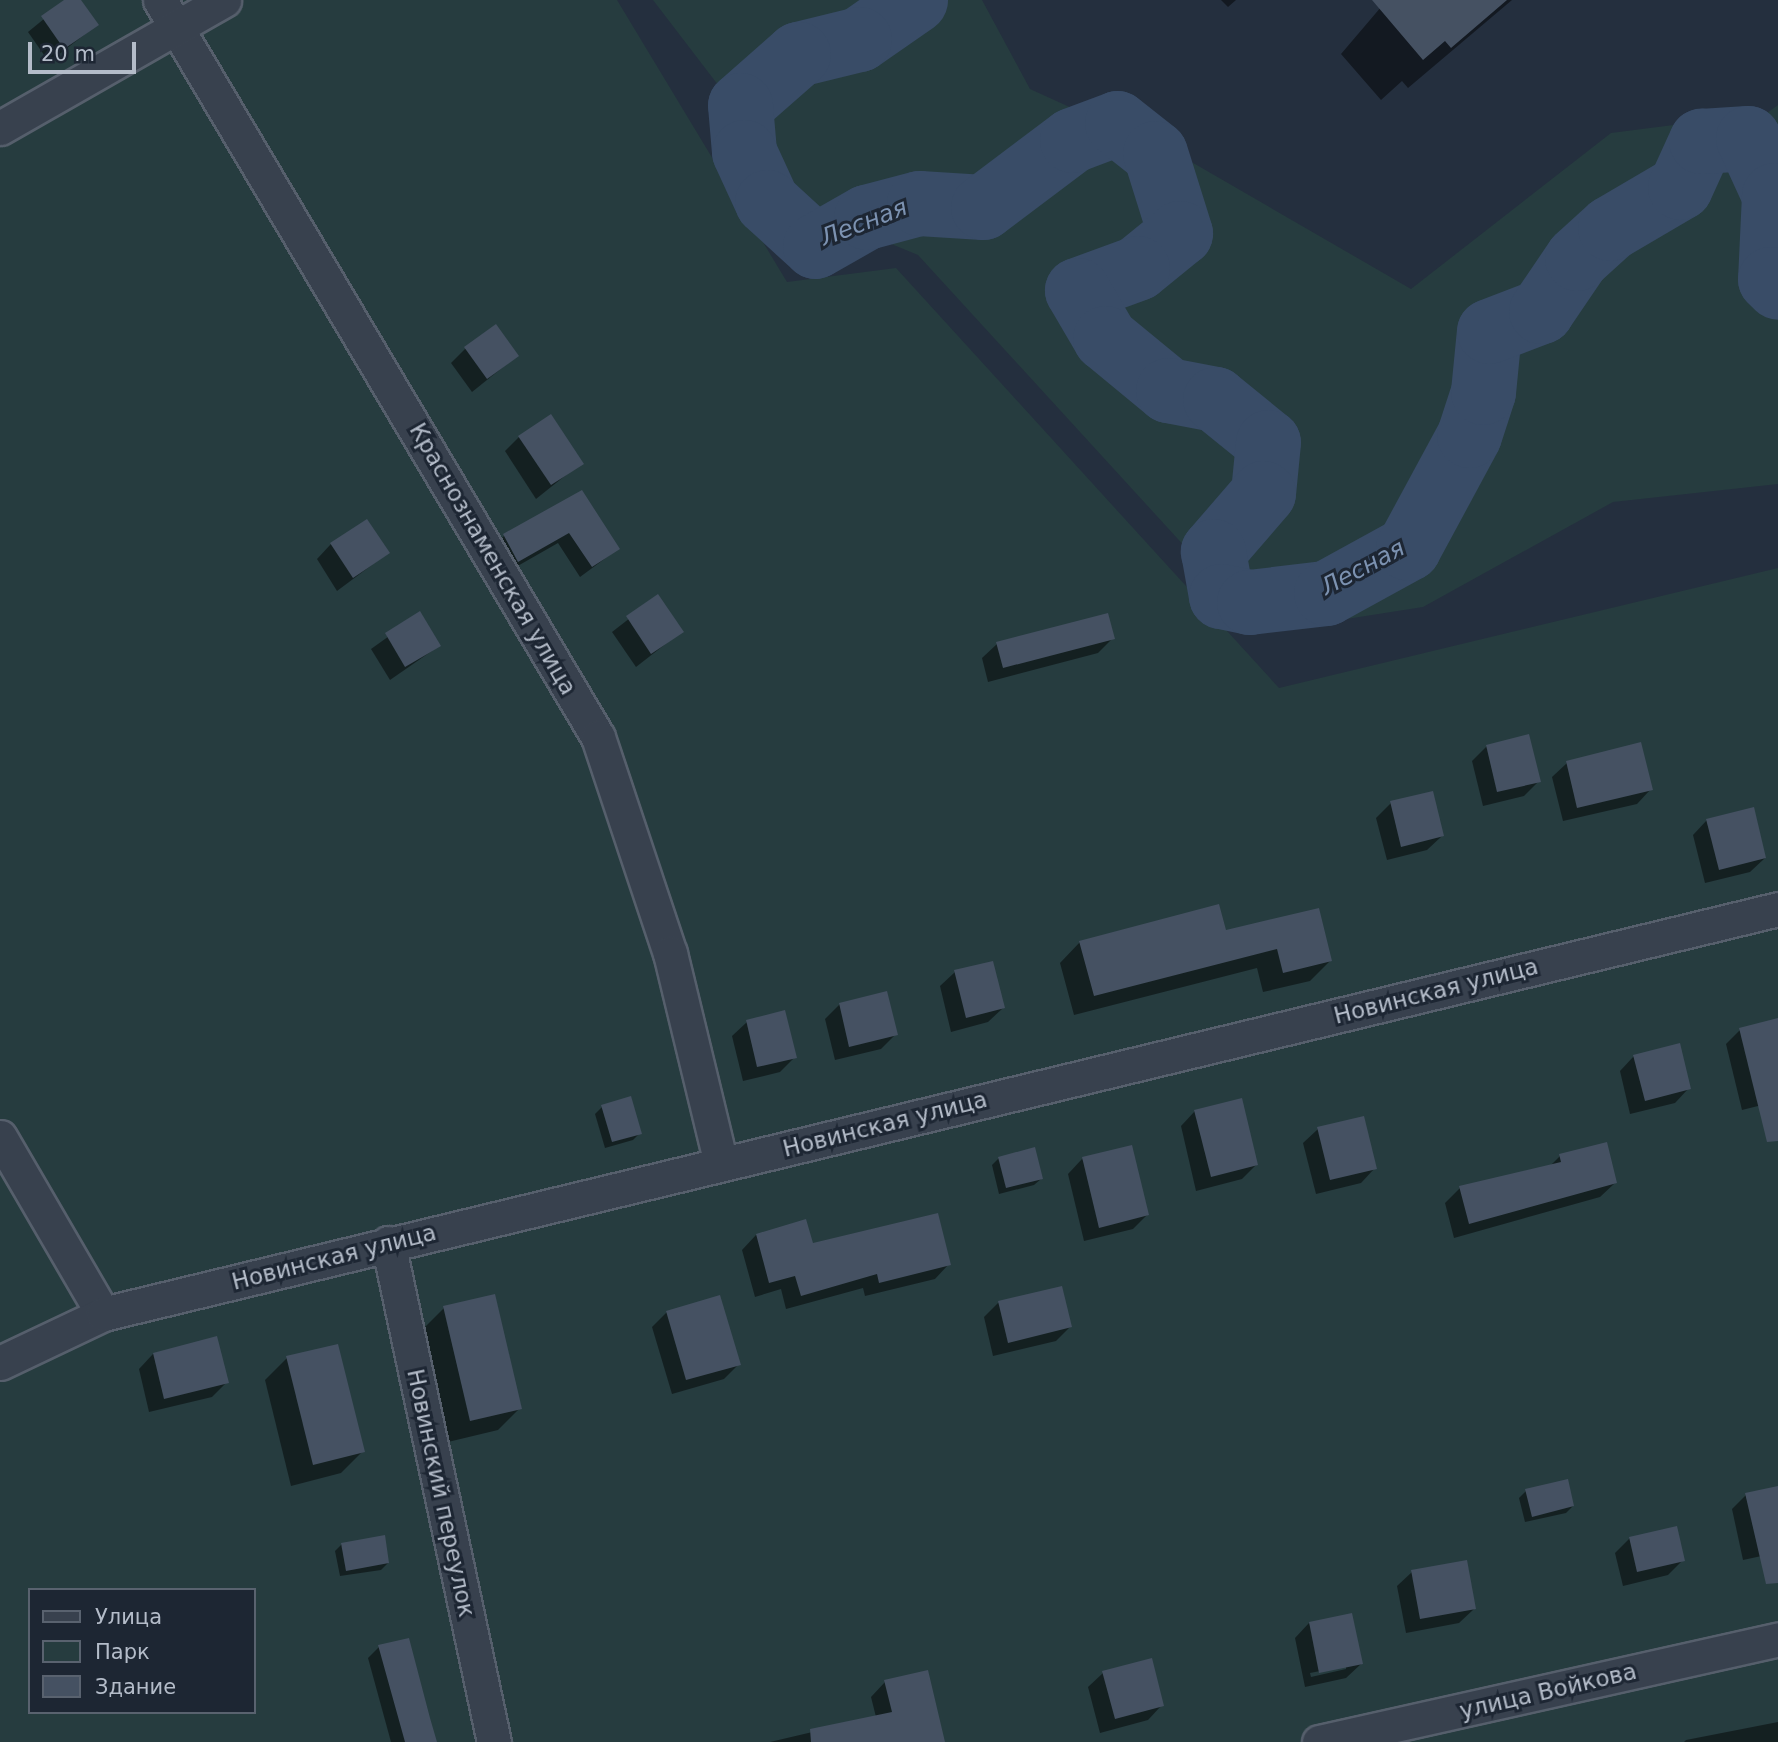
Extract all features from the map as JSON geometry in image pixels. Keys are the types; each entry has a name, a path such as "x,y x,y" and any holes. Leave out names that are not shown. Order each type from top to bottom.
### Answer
{"street":[{"name":"Краснознаменская улица","path":"159,0 598,737 670,953 721,1164"},
{"path":"0,128 224,0"},
{"name":"Новинская улица","path":"0,1363 103,1314 1778,909"},
{"path":"0,1137 103,1314"},
{"name":"Новинский переулок","path":"388,1243 494,1742"},
{"name":"улица Войкова","path":"1319,1742 1778,1639"}],"green space":[{"path":"0,0 617,0 787,282 896,268 1279,688 1778,568 1778,1742 0,1742"},
{"path":"653,0 982,0 1030,89 1195,164 1411,289 1611,133 1767,113 1778,105 1778,484 1613,502 1423,607 1263,632 918,255 816,213"}],"building":[{"path":"64,0 81,0 99,25 64,49 41,16"},
{"path":"1372,0 1507,0 1451,48 1445,41 1423,60"},
{"path":"496,324 519,356 487,379 464,347"},
{"path":"551,414 584,464 551,485 518,436"},
{"path":"582,490 620,549 592,567 569,533 518,562 503,534"},
{"path":"367,519 390,553 353,578 330,543"},
{"path":"658,594 684,632 651,654 626,616"},
{"path":"420,611 441,646 405,667 385,633"},
{"path":"1108,613 1115,639 1003,668 996,642"},
{"path":"1529,734 1541,782 1497,792 1486,745"},
{"path":"1641,742 1653,790 1577,808 1566,761"},
{"path":"1433,791 1444,836 1401,847 1390,801"},
{"path":"1754,807 1766,858 1719,870 1706,819"},
{"path":"1219,904 1226,930 1319,908 1332,961 1283,973 1277,949 1094,996 1079,941"},
{"path":"993,961 1005,1008 966,1018 954,970"},
{"path":"887,991 898,1035 849,1047 839,1003"},
{"path":"785,1010 797,1058 757,1067 746,1020"},
{"path":"1778,1018 1778,1141 1767,1142 1739,1028"},
{"path":"1680,1043 1691,1089 1645,1101 1633,1055"},
{"path":"631,1096 642,1134 612,1142 601,1105"},
{"path":"1242,1098 1258,1165 1211,1177 1194,1110"},
{"path":"1364,1116 1377,1169 1330,1180 1317,1127"},
{"path":"1607,1142 1617,1183 1469,1224 1459,1186 1561,1162 1559,1154"},
{"path":"1132,1145 1149,1215 1099,1228 1082,1157"},
{"path":"1035,1147 1043,1179 1006,1188 998,1157"},
{"path":"938,1213 951,1265 879,1283 877,1274 801,1296 795,1276 769,1283 756,1234 806,1219 813,1243"},
{"path":"1062,1286 1072,1327 1008,1343 998,1301"},
{"path":"495,1294 522,1409 470,1421 443,1306"},
{"path":"720,1295 741,1365 686,1380 666,1311"},
{"path":"217,1336 229,1383 164,1399 153,1353"},
{"path":"338,1344 365,1452 313,1465 286,1356"},
{"path":"1568,1479 1574,1506 1532,1517 1525,1489"},
{"path":"1778,1486 1778,1583 1766,1584 1745,1493"},
{"path":"1677,1526 1685,1561 1637,1572 1629,1537"},
{"path":"385,1535 389,1563 346,1571 341,1543"},
{"path":"1467,1560 1476,1609 1420,1619 1411,1570"},
{"path":"1352,1613 1363,1664 1319,1673 1309,1622"},
{"path":"409,1638 437,1742 405,1742 378,1645"},
{"path":"1152,1658 1164,1706 1115,1719 1102,1671"},
{"path":"928,1670 945,1742 811,1742 810,1729 892,1712 884,1680"}],"waterway":[{"name":"Лесная","path":"915,0 859,39 798,54 740,105 744,152 767,202 815,246 866,217 919,203 983,207 1072,140 1117,123 1155,153 1180,233 1137,268 1077,290 1105,338 1168,390 1215,399 1268,442 1263,493 1213,551 1221,596 1249,602 1326,593 1408,548 1469,435 1483,392 1489,331 1541,311 1577,258 1610,228 1680,187 1701,141 1748,138 1774,195 1770,279 1778,287"}]}
